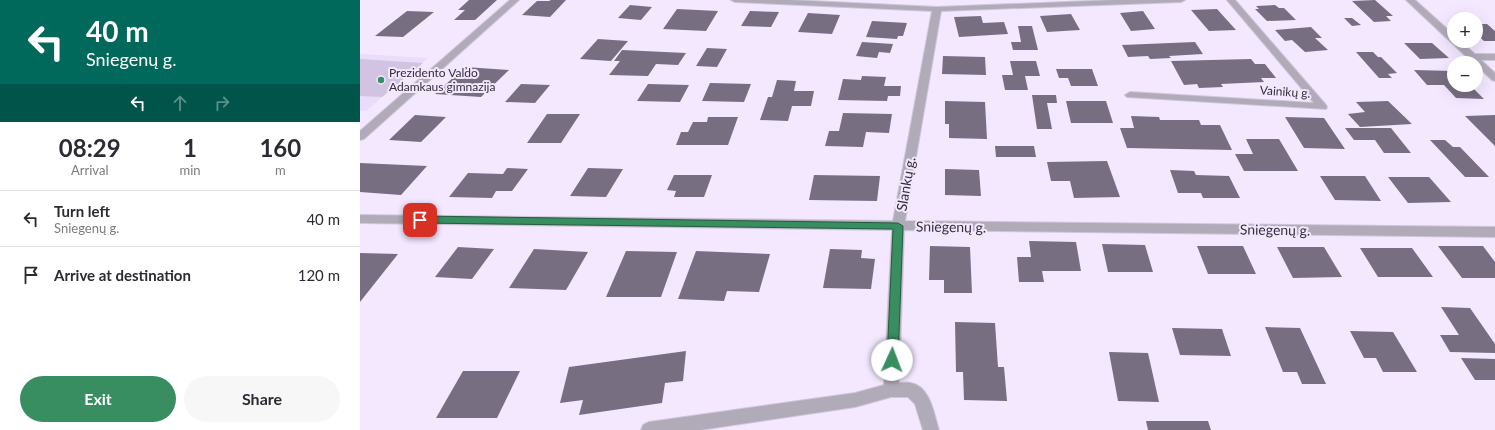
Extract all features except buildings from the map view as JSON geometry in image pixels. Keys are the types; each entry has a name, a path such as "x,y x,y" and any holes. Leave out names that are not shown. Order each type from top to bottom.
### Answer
{"street":[{"path":"360,137 515,0"},
{"path":"735,0 860,3 937,9 1181,0"},
{"name":"Vainikų g.","path":"1130,95 1322,107 1231,0"},
{"path":"1410,0 1447,33"},
{"name":"Slankų g.","path":"891,390 898,226 937,9"},
{"path":"1463,48 1472,56"},
{"path":"1483,57 1495,57"},
{"path":"1483,67 1495,78"},
{"name":"Sniegenų g.","path":"360,219 1495,232"},
{"path":"649,430 855,400 891,390 911,390 922,400 931,430"}],"shaded area":[{"name":"Prezidento Valdo Adamkaus gimnazija","path":"360,54 428,58 366,111 360,111"},
{"name":"Prezidento Valdo Adamkaus gimnazija","path":"360,59 423,63 382,97 360,96"}],"place":[{"name":"Prezidento Valdo Adamkaus gimnazija","path":"381,80"}],"route":[{"path":"420,220 898,226 892,360"}]}
